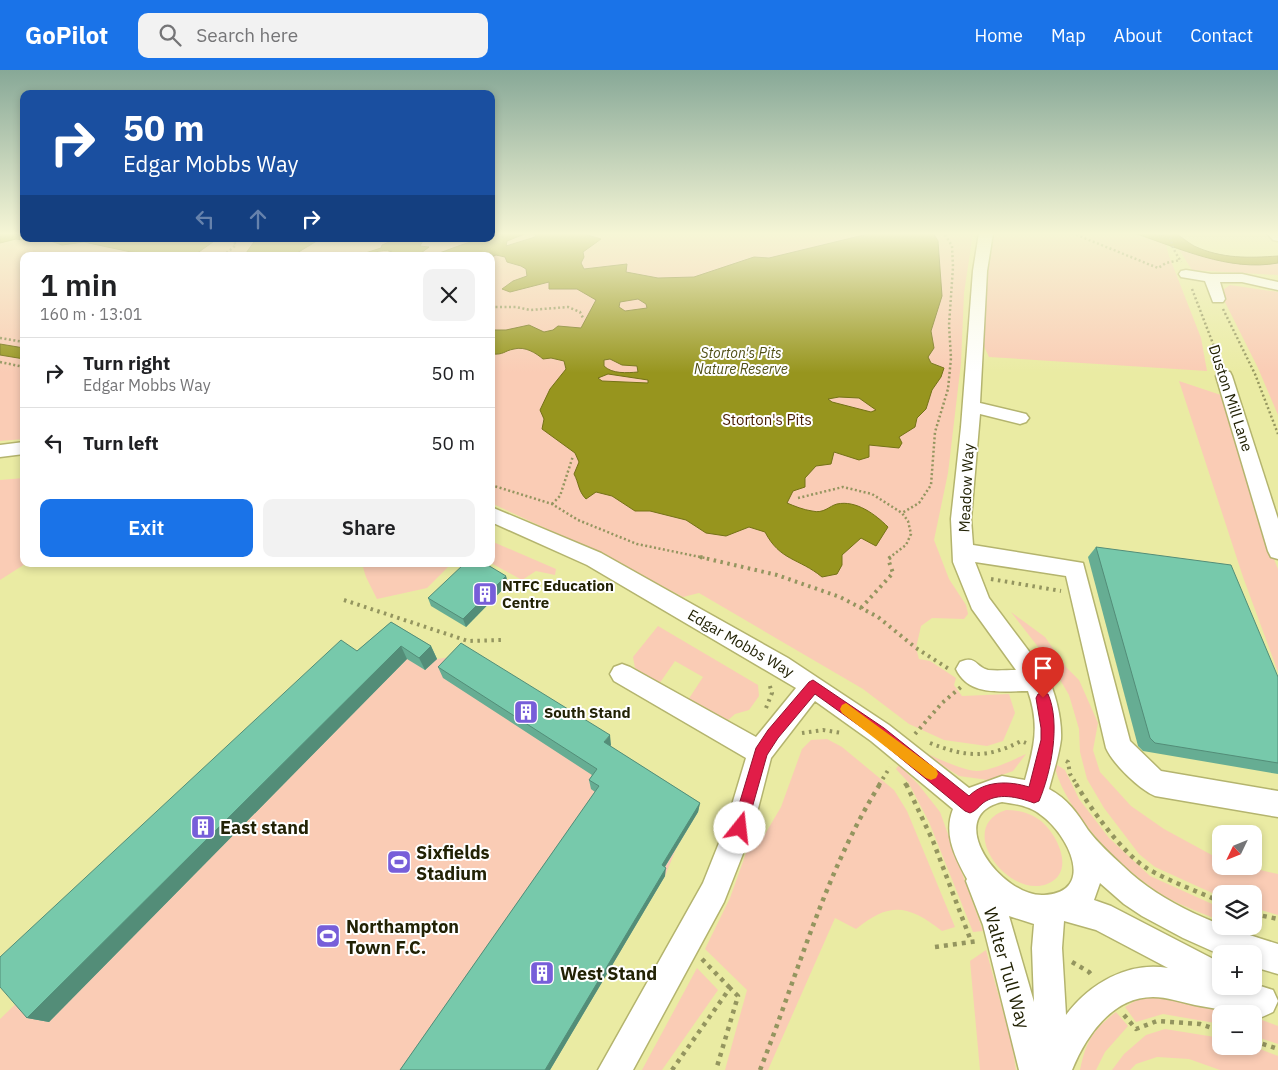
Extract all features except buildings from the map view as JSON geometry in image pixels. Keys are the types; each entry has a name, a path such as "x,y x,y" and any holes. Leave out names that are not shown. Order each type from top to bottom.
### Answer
{"street":[{"name":"Meadow Way","path":"979,280 961,519 964,562 980,602 1038,681 1047,722 1046,751 1034,796"},
{"path":"1212,280 1218,299"},
{"path":"1250,280 1278,286"},
{"name":"Duston Mill Lane","path":"1224,376 1278,551"},
{"path":"971,406 1020,418"},
{"path":"0,451 20,448"},
{"name":"Edgar Mobbs Way","path":"495,516 594,559 813,686 880,733 970,806"},
{"path":"964,552 1075,569 1119,748 1155,783 1278,804"},
{"path":"622,674 760,753"},
{"path":"972,675 1000,681 1038,681"},
{"path":"615,1070 685,941 714,892 730,854 760,753 773,734 813,686"},
{"path":"1212,975 1101,916 1059,909 1038,911 1009,901 995,892 974,867 967,849 963,825 970,806 976,799 988,792 1002,789 1018,790 1034,796 1052,806 1118,881 1145,901 1217,937 1278,959"},
{"path":"1059,909 1078,899 1085,886 1087,864 1080,839"},
{"name":"Walter Tull Way","path":"974,867 998,925 1036,1070"},
{"name":"Walter Tull Way","path":"1054,1070 1047,948 1059,909"},
{"path":"1054,1070 1063,1048 1075,1028 1093,1006 1126,986 1150,982 1270,1003"},
{"path":"1253,995 1270,1003"}],"path":[{"path":"902,513 919,503 931,485 935,432 948,389 950,358 949,325 953,280"},
{"name":"Duston Mill Lane","path":"1188,280 1224,376"},
{"path":"1218,299 1255,374 1278,434"},
{"path":"495,308 501,309 514,306 529,310 553,309 564,306 573,308 581,313 583,318"},
{"path":"0,338 20,341"},
{"path":"0,362 20,366"},
{"path":"552,504 560,496 573,456"},
{"path":"495,486 552,504 578,520 637,544 777,575 840,597 878,617 916,648 972,675 961,688 942,703 915,734 943,749 975,756 1001,751 1021,741"},
{"path":"798,498 843,487 872,494 902,513 909,520 912,535 905,548 888,559 893,573 861,608"},
{"path":"985,578 1082,594"},
{"path":"344,600 468,641 502,640"},
{"path":"803,734 823,730 835,731 848,736"},
{"path":"760,1070 776,1032 826,889 871,794 892,768 884,761"},
{"path":"1068,762 1070,774 1085,799 1124,848 1146,868 1212,898"},
{"path":"901,778 922,814 971,941 935,947"},
{"path":"1262,916 1278,919"},
{"path":"685,941 738,996 716,1070"},
{"path":"672,1070 730,988"},
{"path":"1136,1029 1158,1021 1200,1024 1212,1028"},
{"path":"1262,1044 1278,1049"}],"green space":[{"name":"Storton's Pits","path":"0,280 20,280 20,439 0,441"},
{"name":"Storton's Pits","path":"495,280 966,280 961,363 948,473 934,540 949,579 966,605 968,614 964,619 932,618 921,626 916,648 919,659 930,661 956,678 954,685 962,696 1009,694 1015,713 1003,741 987,746 944,740 909,724 863,689 699,593 683,597 601,554 495,505"},
{"path":"986,280 1178,280 1201,338 1207,371 989,357 982,342"},
{"path":"1230,285 1278,292 1278,415 1258,368 1225,302 1223,290"},
{"path":"1179,381 1221,395 1229,411 1265,537 1278,569 1278,672 1243,577"},
{"path":"20,478 20,567 0,580 0,480"},
{"path":"495,543 556,569 555,575 536,571 522,580 495,565"},
{"path":"363,567 448,567 427,588 377,599"},
{"path":"1011,612 1045,637 1066,667 1079,680 1098,723 1093,750 1100,772 1131,806 1164,829 1212,855 1212,875 1262,875 1262,870 1278,874 1278,915 1262,910 1262,885 1212,885 1212,893 1155,867 1139,854 1104,808 1087,779 1080,752 1079,729 1069,695 1049,661"},
{"path":"658,626 758,685 759,696 749,710 735,714 727,721 688,700 703,677 675,661 659,684 635,668 633,657"},
{"name":"Sixfields Stadium","path":"397,635 437,659 465,655 611,745 613,757 698,812 676,849 665,876 550,1070 0,1070 0,1019"},
{"path":"827,739 842,747 894,790 907,811 955,927 942,931 919,916 899,910 889,910 879,914 856,929 835,918 768,1070 725,1070 747,990 705,949 730,898 752,836 761,841 781,807 802,749 811,740"},
{"path":"917,749 955,766 977,771 995,767 1026,754 1013,771 988,780 959,776"},
{"path":"1054,763 1065,770 1079,799 1109,838 1150,876 1212,904 1212,917 1172,900 1136,876 1100,841 1084,822 1070,802 1060,782"},
{"path":"899,765 918,784 940,812 983,931 973,932 929,822 908,782 896,769"},
{"path":"1006,810 1020,811 1033,816 1041,821 1053,835 1058,844 1062,863 1061,871 1056,879 1047,884 1032,886 1017,881 1003,872 992,859 986,845 985,831 991,819"},
{"path":"986,950 1012,1044 1016,1070 980,1070 970,961"},
{"path":"697,968 718,990 662,1070 642,1070"},
{"path":"1169,996 1212,1005 1212,1022 1163,1014 1136,1022 1125,1007 1140,998"},
{"path":"1116,1012 1128,1026 1105,1052 1096,1070 1080,1070 1085,1051 1092,1037"},
{"path":"1262,1020 1278,1026 1278,1044 1262,1039"},
{"path":"1165,1029 1212,1037 1212,1055 1262,1055 1262,1050 1278,1056 1278,1070 1220,1070 1189,1059 1157,1057 1136,1064 1130,1070 1112,1070 1124,1054 1146,1035"}],"water":[{"name":"Storton's Pits Nature Reserve","path":"941,280 942,296 931,331 934,348 928,357 931,363 944,368 941,377 932,390 926,409 917,418 915,427 899,437 902,443 899,448 869,445 869,457 859,460 834,452 831,464 816,466 805,478 805,487 793,491 787,503 816,512 844,503 865,509 888,527 876,546 861,538 842,555 842,565 837,574 822,577 777,549 765,532 749,527 726,536 706,533 686,520 650,511 635,511 612,496 596,492 586,499 581,493 574,474 579,462 575,453 542,429 544,419 540,410 550,389 566,369 564,361 551,358 543,359 534,352 522,348 495,354 495,330 506,330 529,325 544,332 553,330 558,326 581,328 596,300 577,289 549,289 549,282 510,292 502,289 513,281","holes":["638,299 646,304 647,308 625,311 619,307 620,302","610,359 622,365 637,366 638,372 625,373 607,369 604,366 604,360","608,374 648,380 648,383 602,381 598,378","839,397 859,398 876,410 871,412 832,402 828,399"]},
{"path":"0,344 20,347 20,358 0,355"}],"slow traffic":[{"path":"846,709 880,733 931,774"}],"place":[{"name":"NTFC Education Centre","path":"485,594"},
{"name":"South Stand","path":"526,712"},
{"name":"East stand","path":"203,827"},
{"name":"Sixfields Stadium","path":"399,862"},
{"name":"Northampton Town F.C.","path":"328,936"},
{"name":"West Stand","path":"542,973"}],"route":[{"path":"740,828 760,753 773,734 813,686 880,733 970,806 976,799 988,792 1002,789 1018,790 1034,796 1048,740 1043,698"}]}
